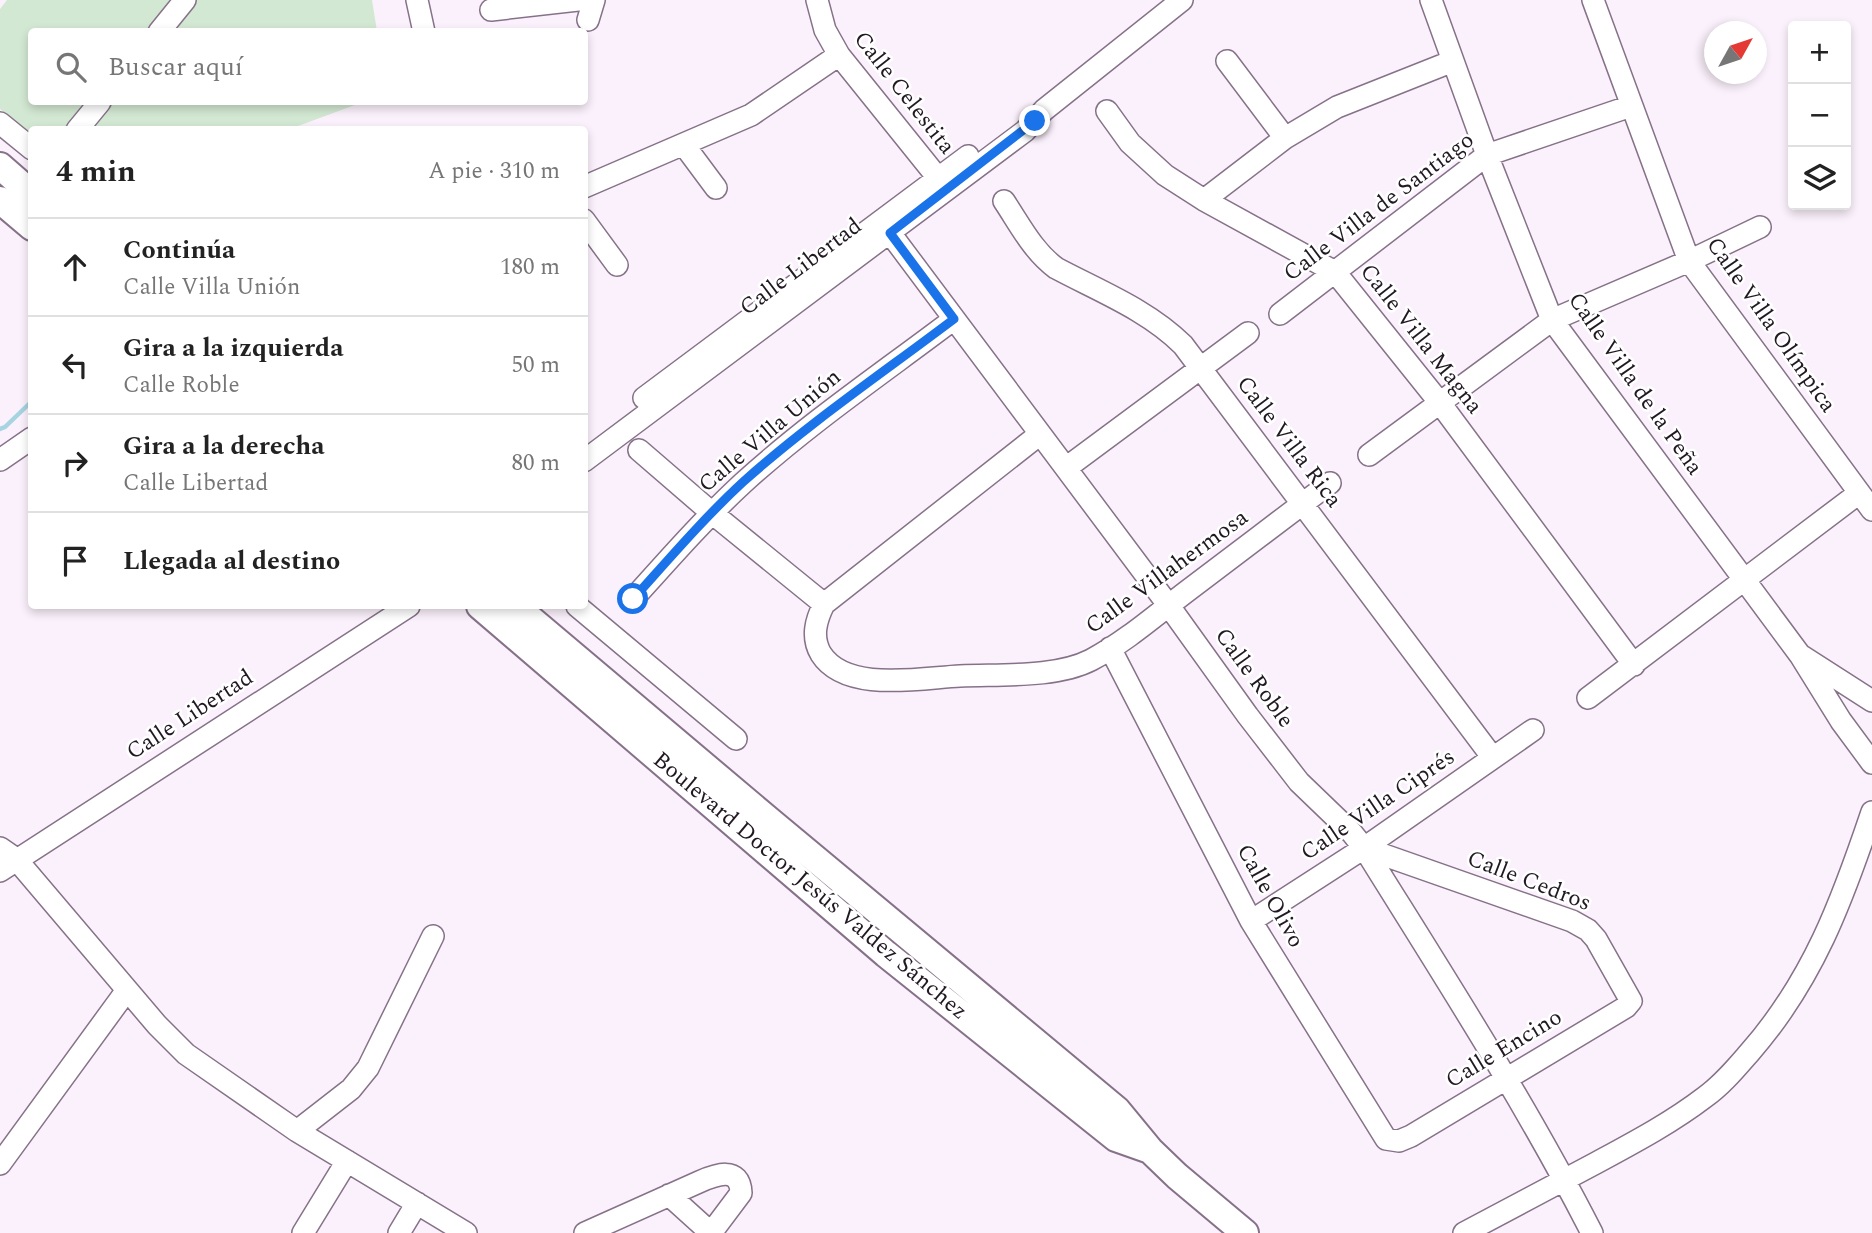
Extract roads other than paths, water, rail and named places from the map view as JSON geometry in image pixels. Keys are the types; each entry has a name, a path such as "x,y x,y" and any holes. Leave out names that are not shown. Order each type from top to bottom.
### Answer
{"main road":[{"path":"0,166 28,187"},
{"path":"0,200 28,224"},
{"name":"Boulevard Doctor Jesús Valdez Sánchez","path":"484,609 790,855 1117,1110 1150,1150 1245,1233"},
{"name":"Boulevard Doctor Jesús Valdez Sánchez","path":"518,609 790,855"}],"street":[{"path":"162,28 185,0"},
{"path":"417,0 423,28"},
{"path":"491,10 578,0"},
{"name":"Calle Celestita","path":"817,0 825,30 839,55 937,178"},
{"name":"Calle Libertad","path":"588,441 622,414 1025,131 1044,110 1182,0"},
{"name":"Calle Villa de la Peña","path":"1432,0 1487,155 1552,320 1800,655 1841,721 1872,762"},
{"name":"Calle Villa Olímpica","path":"1594,0 1689,261 1866,502"},
{"path":"588,185 751,115 786,94 839,55"},
{"path":"1227,61 1285,138"},
{"path":"1204,200 1285,138 1337,107 1452,61"},
{"path":"80,126 98,105"},
{"name":"Calle Villa de Santiago","path":"1280,314 1487,155 1631,106"},
{"name":"Calle Libertad","path":"588,458 886,227 937,178 1027,114 1044,110"},
{"name":"Calle Villa Magna","path":"1107,111 1143,158 1165,175 1204,200 1335,272 1440,403 1634,665"},
{"path":"0,123 28,146"},
{"path":"684,145 716,188"},
{"name":"Calle Villa Rica","path":"1004,201 1034,248 1045,260 1148,316 1168,330 1201,368 1493,758"},
{"path":"588,225 617,265"},
{"name":"Calle Roble","path":"886,227 1248,716 1299,782 1364,848 1506,1077 1565,1179 1592,1233"},
{"path":"1369,455 1552,320 1760,227"},
{"name":"Calle Villa Unión","path":"633,599 712,513 779,452 954,319"},
{"path":"1066,468 1248,333"},
{"path":"639,450 824,604 1040,434"},
{"path":"0,460 28,441"},
{"name":"Calle Villahermosa","path":"824,604 815,631 818,649 832,668 864,680 1054,670 1080,665 1110,648 1169,606 1330,483"},
{"path":"1588,698 1743,579 1866,502"},
{"name":"Calle Libertad","path":"5,859 404,609"},
{"path":"582,609 736,739"},
{"name":"Calle Olivo","path":"1110,648 1251,921 1380,1131 1386,1139 1393,1142 1411,1136"},
{"name":"Calle Villa de la Peña","path":"1800,655 1872,701"},
{"name":"Calle Villa Ciprés","path":"1251,921 1364,848 1533,730"},
{"path":"1464,1233 1664,1126 1708,1096 1736,1068 1762,1038 1802,981 1826,936 1846,889 1872,812"},
{"name":"Calle Cedros","path":"1364,848 1572,921 1588,930 1631,997 1626,1007"},
{"path":"5,859 170,1038 194,1060 297,1131 466,1233"},
{"path":"297,1131 351,1089 369,1068 433,936"},
{"path":"0,1164 127,990"},
{"name":"Calle Encino","path":"1411,1136 1626,1007"},
{"path":"303,1233 347,1161"},
{"path":"584,1233 669,1195 715,1175 727,1174 736,1179 742,1188 740,1197 711,1233 669,1195"},
{"path":"400,1233 417,1203"}],"waterway":[{"path":"0,429 28,405"}]}
